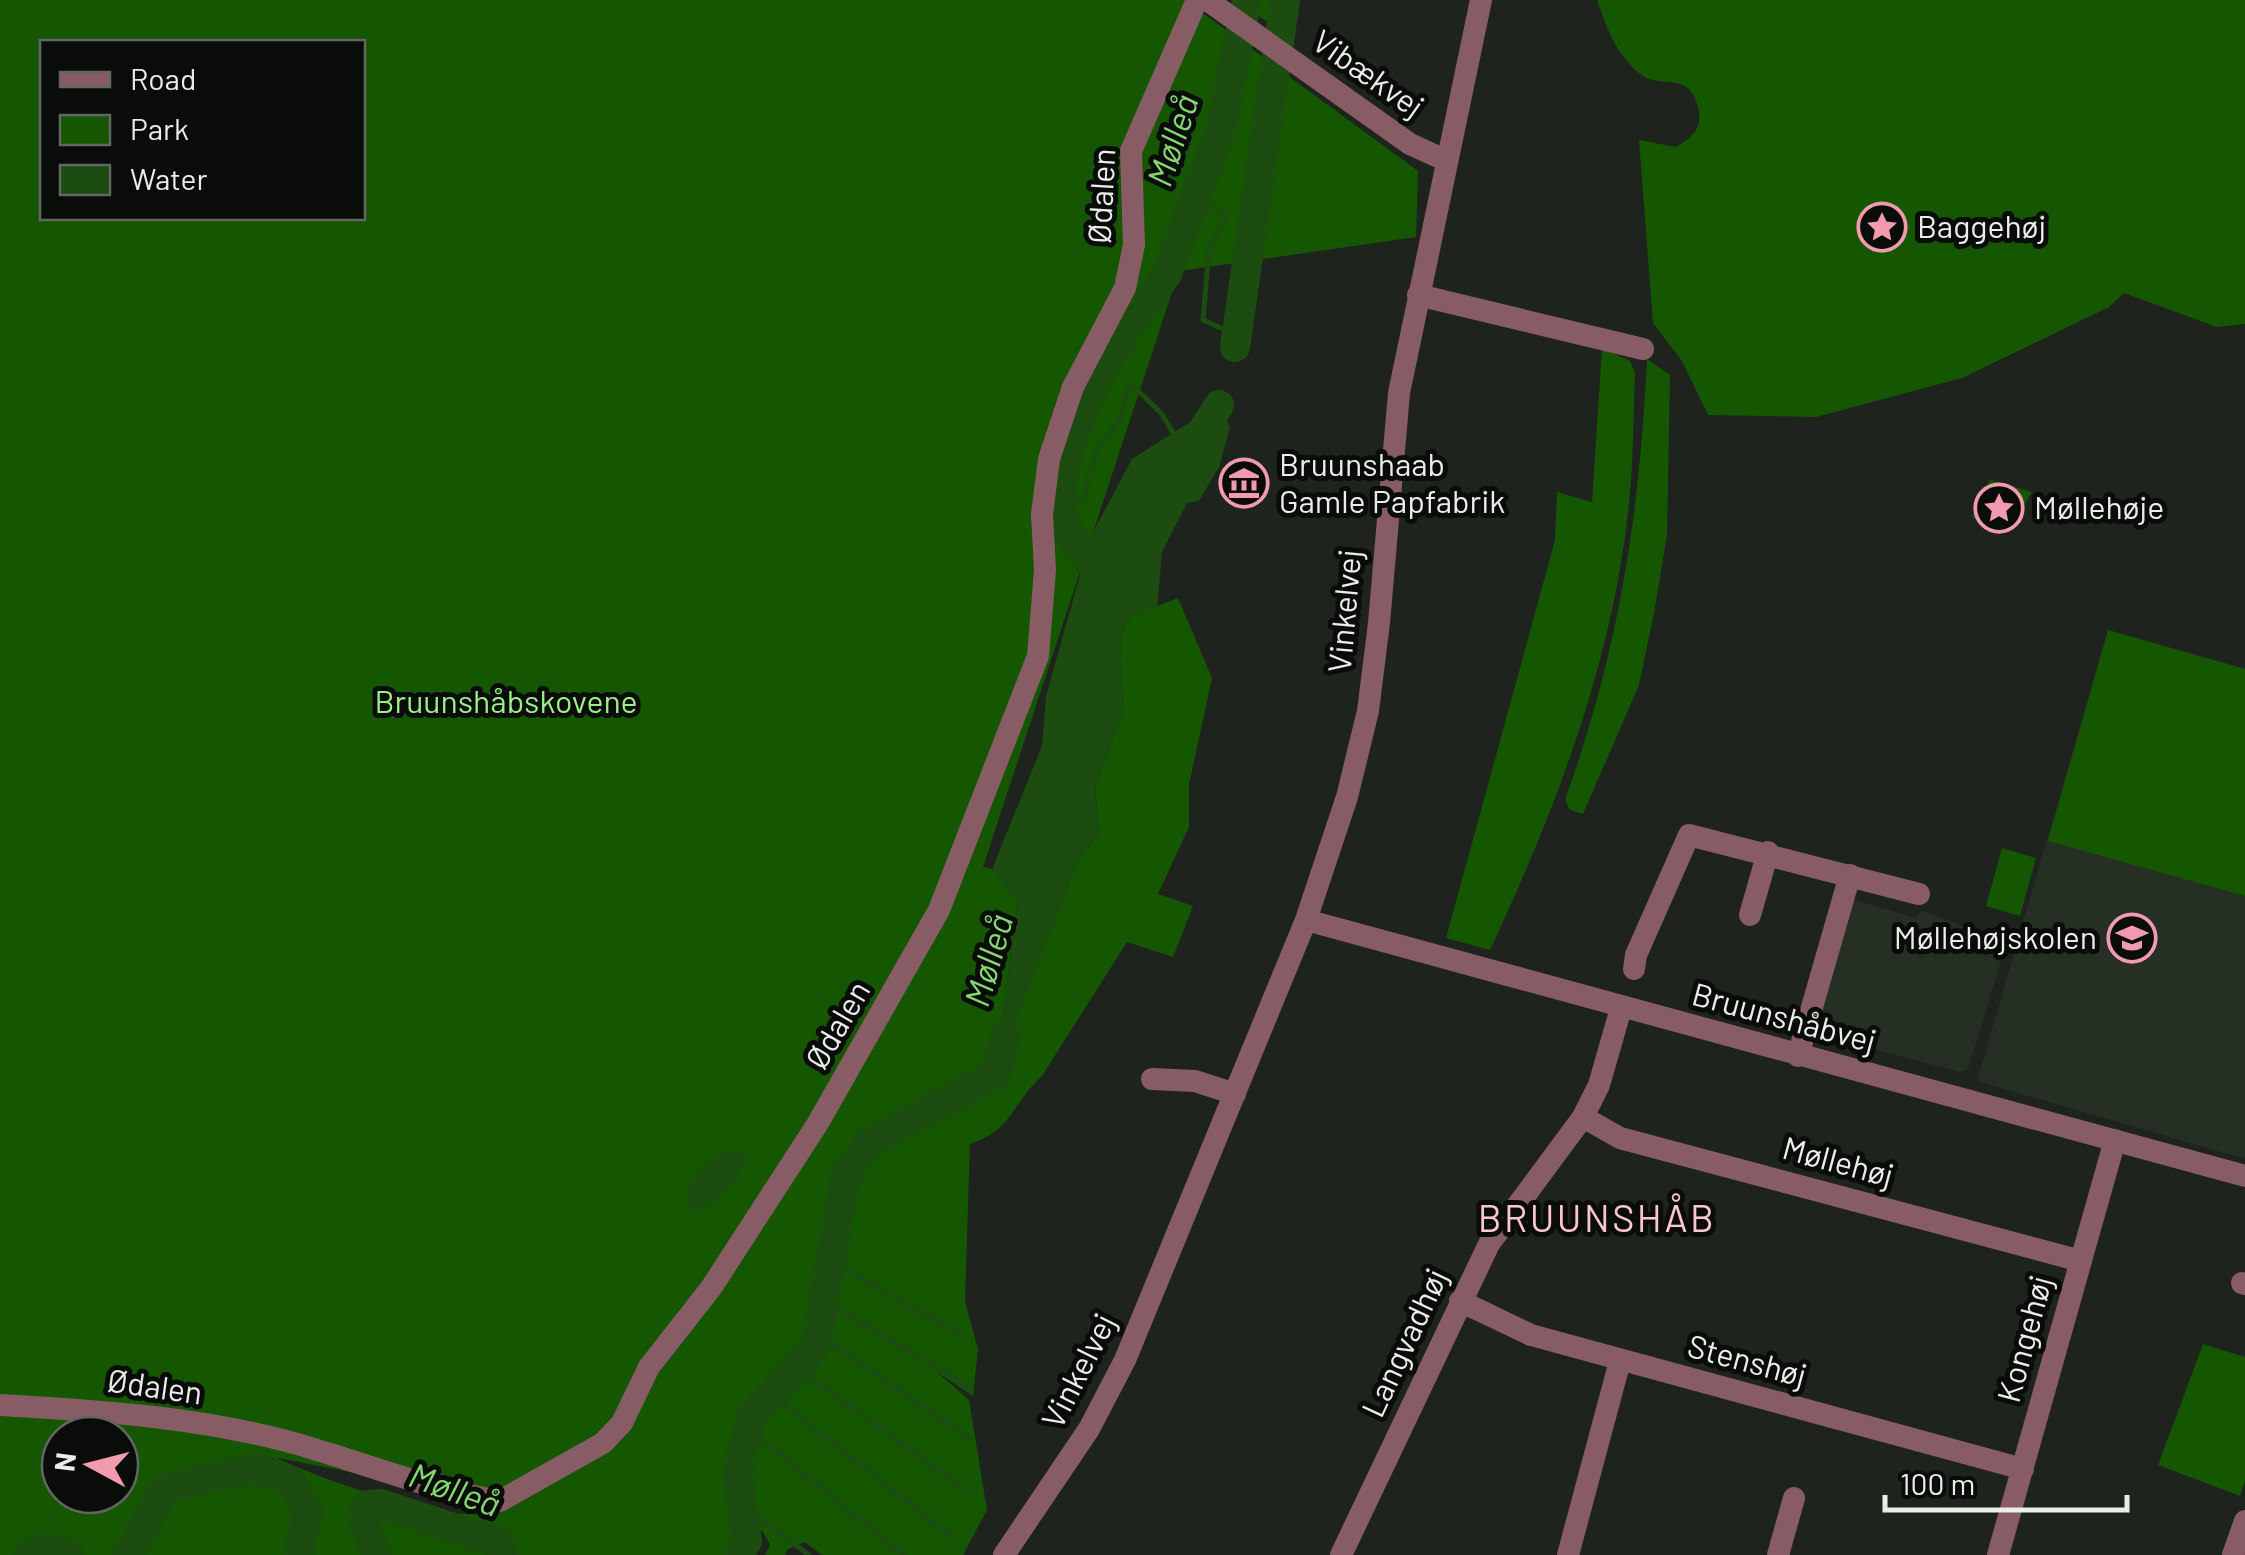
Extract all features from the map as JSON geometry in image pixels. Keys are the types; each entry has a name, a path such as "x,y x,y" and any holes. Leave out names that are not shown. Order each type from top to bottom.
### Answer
{"street":[{"name":"Ødalen","path":"0,1405 176,1420 250,1434 317,1450 379,1474 500,1500 604,1443 622,1423 649,1367 711,1288 818,1124 939,910 1038,656 1046,570 1042,514 1049,458 1073,387 1124,288 1134,246 1131,152 1197,0"},
{"name":"Vibækvej","path":"1207,0 1410,144 1447,162"},
{"name":"Vinkelvej","path":"1004,1555 1090,1430 1126,1360 1306,920 1348,797 1368,711 1391,454 1418,295 1480,0"},
{"path":"1418,295 1642,349"},
{"path":"1634,969 1636,955 1689,835 1768,852 1919,894"},
{"path":"1750,916 1768,852"},
{"path":"1798,1056 1850,875"},
{"name":"Bruunshåbvej","path":"1306,920 2245,1176"},
{"name":"Langvadhøj","path":"1341,1555 1489,1244 1583,1117 1599,1085 1621,1008"},
{"path":"1152,1079 1195,1081 1235,1094"},
{"name":"Møllehøj","path":"1583,1117 1620,1138 2080,1261"},
{"name":"Kongehøj","path":"1998,1555 2115,1140"},
{"name":"Stenshøj","path":"1460,1300 1531,1335 2024,1469"},
{"path":"1568,1555 1620,1360"},
{"path":"1778,1555 1794,1498"},
{"path":"2233,1555 2245,1521"}],"shaded area":[{"name":"Møllehøjskolen","path":"2108,630 2245,669 2245,1159 1977,1081"},
{"path":"1852,899 1915,918 1921,911 2007,941 1968,1069 1960,1072 1821,1035 1816,1020"}],"green space":[{"name":"Bruunshåbskovene","path":"0,0 1185,0 1418,171 1416,237 1179,271 983,867 992,869 1018,900 996,1070 1078,860 1099,833 1095,787 1123,711 1120,639 1129,617 1178,598 1212,678 1189,785 1189,827 1158,894 1193,906 1173,957 1127,942 1042,1076 995,1132 970,1144 965,1301 978,1349 973,1396 937,1372 969,1400 987,1510 963,1555 822,1555 805,1542 788,1549 785,1555 765,1555 770,1545 762,1530 750,1555 0,1555","holes":["279,1458 515,1505 493,1513 432,1510 362,1491"]},
{"path":"1237,0 1295,0 1287,36"},
{"path":"1597,0 2245,0 2245,324 2217,327 2124,293 2109,307 1962,378 1816,417 1708,415 1682,361 1653,323 1639,140 1676,147 1694,133 1699,111 1689,89 1648,78 1631,65 1613,40"},
{"path":"1602,348 1630,361 1635,373 1631,486 1621,560 1610,618 1579,732 1490,950 1446,938 1555,540 1557,492 1592,502"},
{"path":"1647,359 1670,375 1667,535 1639,685 1583,814 1570,810 1565,800 1599,690 1623,583 1638,474"},
{"path":"1990,480 2032,492 2012,525 1996,530 1972,517"},
{"path":"2108,630 2245,669 2245,896 2048,841"},
{"path":"2002,848 2036,858 2020,916 1986,906"},
{"path":"2203,1344 2245,1357 2245,1480 2240,1496 2158,1465"}],"water":[{"path":"1209,410 1224,414 1230,428 1219,467 1199,501 1187,503 1162,552 1157,608 1129,617 1120,639 1123,711 1095,787 1099,833 1078,860 995,1075 1018,901 992,869 1042,746 1046,696 1080,575 1071,559 1084,549 1132,459"},
{"path":"730,1151 749,1155 714,1200 688,1212 689,1192 698,1174 712,1160"}],"waterway":[{"name":"Mølleå","path":"1150,297 1167,274 1220,132 1247,0"},
{"path":"1235,347 1285,0"},
{"path":"1187,213 1195,216 1215,206 1227,216 1209,249 1203,320 1234,334"},
{"name":"Mølleå","path":"1111,578 1082,551 1069,532 1062,507 1063,479 1070,448 1095,386 1140,310"},
{"path":"1064,506 1083,500 1096,449 1121,419 1129,382 1161,413 1175,436"},
{"path":"1193,446 1219,405"},
{"name":"Mølleå","path":"739,1555 747,1541 737,1471 748,1429 753,1414 816,1346 845,1176 868,1143 995,1075 1006,1036"},
{"path":"830,1260 966,1338"},
{"path":"824,1300 970,1388"},
{"path":"818,1334 969,1438"},
{"path":"796,1367 967,1491"},
{"path":"771,1394 952,1537"},
{"path":"748,1429 904,1555"},
{"name":"Mølleå","path":"128,1555 165,1489 257,1468 291,1482 308,1512 299,1555"},
{"name":"Mølleå","path":"376,1555 363,1519 367,1505 381,1504 499,1543 503,1555"},
{"path":"742,1505 809,1555"},
{"name":"Mølleå","path":"29,1555 47,1548 70,1555"}],"place":[{"name":"Baggehøj","path":"1882,227"},
{"name":"Bruunshaab Gamle Papfabrik","path":"1244,483"},
{"name":"Møllehøje","path":"1999,508"},
{"name":"Møllehøjskolen","path":"2132,938"}],"district":[{"name":"BRUUNSHÅB","path":"1597,1219"}]}
